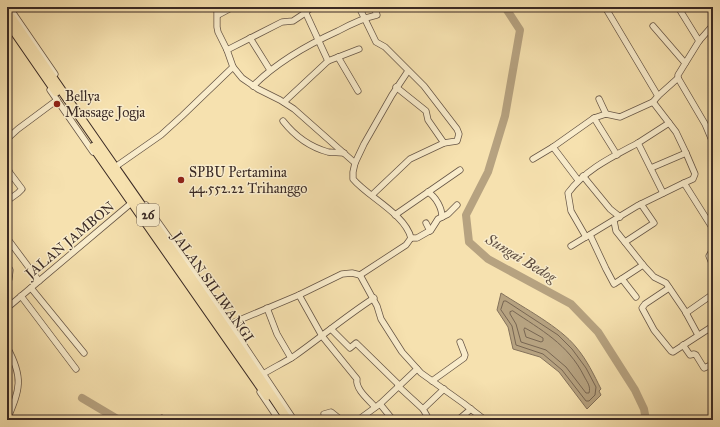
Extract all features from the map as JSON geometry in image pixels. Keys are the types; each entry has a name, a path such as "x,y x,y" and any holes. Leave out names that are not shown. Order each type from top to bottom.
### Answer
{"highway":[{"name":"JALAN SILIWANGI","path":"7,11 261,373 283,418"},
{"name":"JALAN SILIWANGI","path":"7,21 247,371 268,401 283,418"}],"street":[{"path":"9,7 94,135 118,165 230,324 261,373 294,420"},
{"path":"215,7 218,15 217,27 233,67 242,78 253,86 284,102 306,119 356,163"},
{"path":"218,15 233,7"},
{"path":"227,50 282,22 292,21 313,7"},
{"path":"359,7 376,42 385,47 424,86 457,129 459,136 458,141 444,143 410,159 372,195"},
{"path":"253,86 270,70 319,39 364,18 377,15 374,7"},
{"path":"605,7 658,96"},
{"path":"678,7 699,41"},
{"path":"305,11 328,61"},
{"path":"533,159 594,118 606,114 620,117 653,102 678,78 679,73 699,41 713,25"},
{"path":"653,26 685,63"},
{"path":"7,27 129,205 247,371"},
{"path":"250,38 270,70"},
{"path":"284,102 328,61 359,49"},
{"path":"338,57 358,91"},
{"path":"118,165 161,135 233,67"},
{"path":"408,71 396,87 364,144 353,172 354,179 395,215 405,227 411,238"},
{"path":"678,78 705,124 713,143"},
{"path":"396,87 426,111 428,120 444,143"},
{"path":"599,98 606,114"},
{"path":"7,139 57,100"},
{"path":"571,246 641,204 693,179 695,174 676,132 653,102"},
{"path":"594,118 616,155"},
{"path":"283,121 296,135 319,148 329,152 344,153"},
{"path":"643,265 616,283 612,282 588,236 571,212 568,194 580,178 597,165 638,143 669,123"},
{"path":"638,143 663,193"},
{"path":"553,147 580,178 610,209 620,217"},
{"path":"651,168 686,153"},
{"path":"7,167 22,189 7,201"},
{"path":"395,215 460,170"},
{"path":"684,183 713,229"},
{"path":"428,192 442,209 442,217"},
{"path":"625,242 654,223 641,204"},
{"name":"JALAN JAMBON","path":"7,308 129,205"},
{"path":"411,238 417,238 430,231 438,219 448,214 457,205"},
{"path":"614,221 616,231 643,265 654,277 663,281 669,288 686,313 698,335"},
{"path":"426,223 430,231"},
{"path":"7,238 39,281"},
{"path":"360,275 406,245 411,238"},
{"path":"713,249 709,256 713,266"},
{"path":"7,265 10,270 9,279"},
{"path":"230,324 299,295 342,274 352,273 360,275 374,298 381,319 388,332 402,352 417,369 432,382 444,389 485,420"},
{"path":"622,279 636,297"},
{"path":"31,288 84,353"},
{"path":"669,288 645,304 642,308 654,330 671,352 713,326"},
{"path":"686,313 713,294"},
{"path":"299,295 322,336 357,379 356,382 358,388 393,420"},
{"path":"21,296 76,369"},
{"path":"261,373 291,358 374,298"},
{"path":"267,308 277,334 291,358"},
{"path":"331,329 350,348 356,343 423,409 427,416 425,420"},
{"path":"432,382 464,358 465,355 460,342"},
{"path":"683,345 690,355 695,354 704,368 713,364"},
{"path":"7,347 18,368 19,385 17,395 7,420"},
{"path":"358,420 377,406 417,369"},
{"path":"423,409 444,389"},
{"path":"458,420 471,409"},
{"path":"324,414 331,412 341,420"}],"water":[{"path":"501,293 531,311 561,332 580,352 601,389 599,391 601,395 587,409 559,372 540,357 513,349 508,327 497,310"}],"waterway":[{"name":"Sungai Bedog","path":"505,7 520,30 505,116 488,172 466,215 469,242 488,259 571,304 598,332 635,390 644,409 646,420"},
{"path":"82,398 119,420"},
{"path":"154,420 162,415 166,418"}],"place":[{"name":"Bellya Massage Jogja","path":"57,104"},
{"name":"SPBU Pertamina 44.552.22 Trihanggo","path":"181,180"}]}
